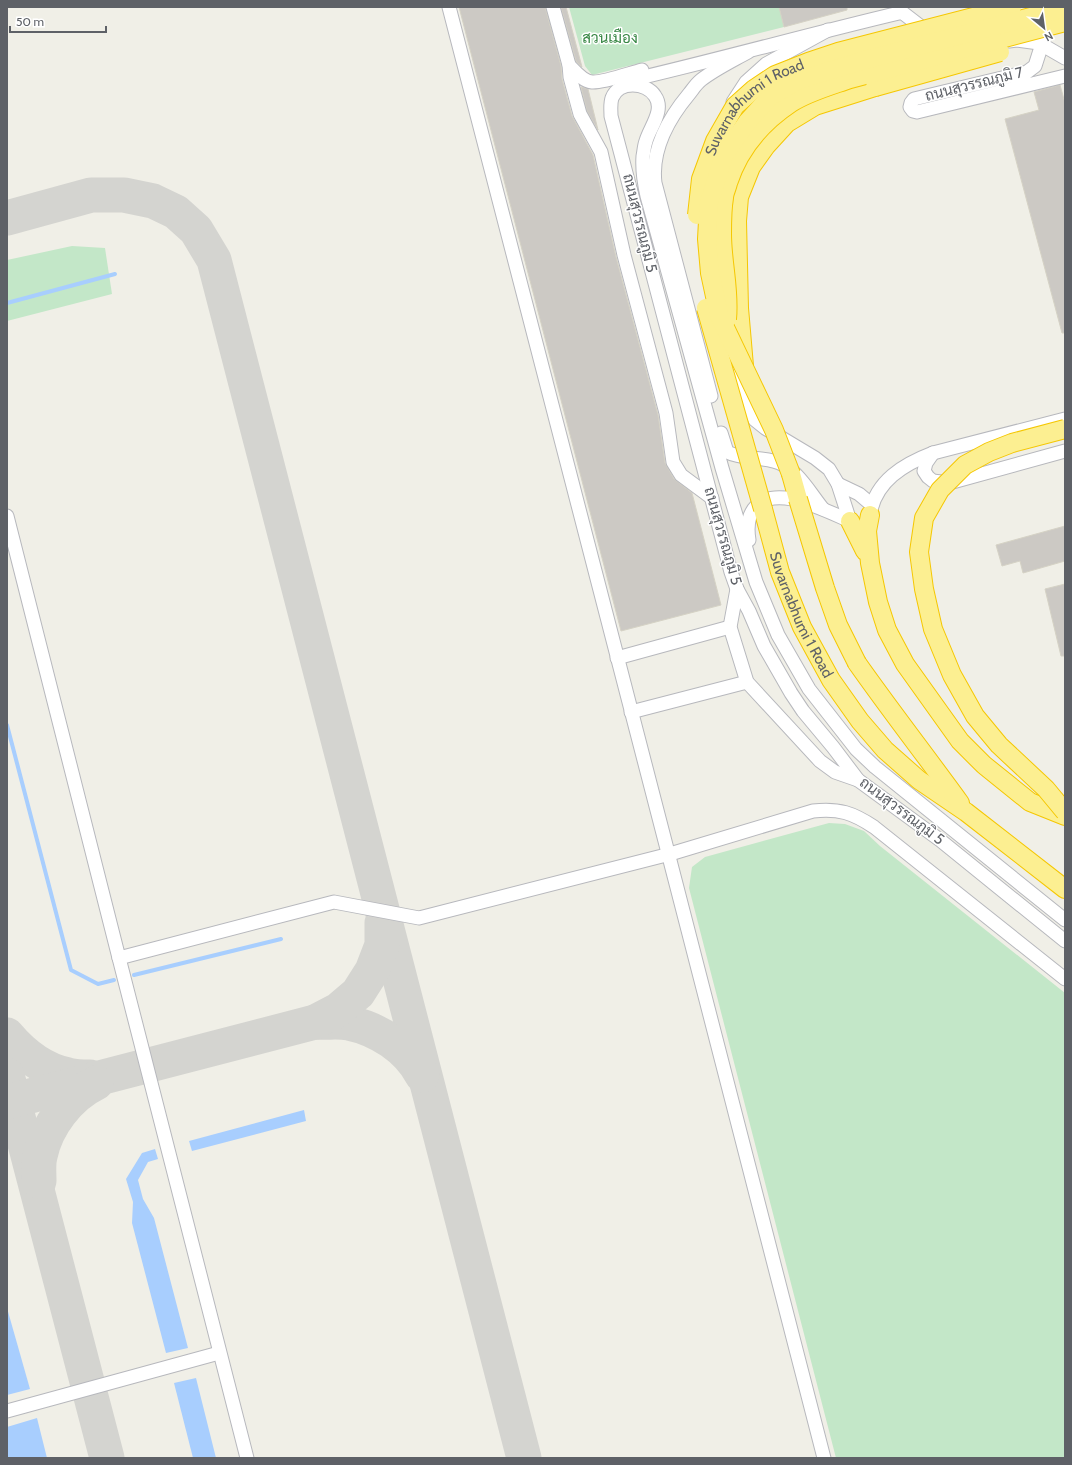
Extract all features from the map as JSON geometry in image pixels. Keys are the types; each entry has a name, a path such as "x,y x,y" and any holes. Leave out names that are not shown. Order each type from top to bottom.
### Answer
{"highway":[{"name":"Suvarnabhumi 1 Road","path":"1012,7 853,48 808,62 775,76 754,89 735,106 715,141 702,179 697,216 696,251 701,286 780,572 806,634 831,680 860,721 885,750 919,780 966,812 1065,889"},
{"name":"Suvarnabhumi 1 Road","path":"966,812 857,663 838,625 790,474 774,430 719,315 710,273 707,239 709,203 724,155 748,121 771,96 799,80 865,60 1065,8"},
{"name":"Suvarnabhumi 1 Road","path":"722,366 728,303 722,235 724,196 734,166 758,130 792,103 819,90 850,79 1065,22"},
{"name":"Suvarnabhumi 1 Road","path":"744,366 739,308 737,221 739,197 751,167 766,146 787,123 816,106 847,95 1065,35"},
{"path":"1064,425 989,452 965,465 940,490 924,518 919,552 924,589 933,629 956,682 975,716 999,745 1046,789 1065,812"},
{"path":"871,510 867,531 870,563 878,602 887,630 906,664 960,741 984,765 1030,802 1065,816"},
{"path":"850,521 870,563"}],"street":[{"path":"449,7 631,712 670,854 824,1458"},
{"path":"553,7 580,114 601,152 624,256 666,413 673,462 681,475 712,498"},
{"path":"632,79 797,31 894,7"},
{"path":"570,71 591,82 611,79 632,79 748,52 828,30 903,13 949,48 1017,40 1065,28"},
{"path":"828,30 766,64 746,82 728,109 722,122 703,198 702,214 750,410 755,420 765,428 816,458 829,469 838,484 850,521"},
{"path":"1017,40 1039,42 1065,58"},
{"name":"ถนนสุวรรณภูมิ 7","path":"1042,44 1035,66 1027,72 914,99 910,103 910,107 912,111 917,112 1065,76"},
{"path":"748,52 715,70 699,81 681,103 670,121 658,147 654,172 655,183 727,452 734,455 784,464 798,478 822,509"},
{"name":"ถนนสุวรรณภูมิ 5","path":"611,79 632,79 649,89 656,96 659,104 658,114 645,142 643,176 647,196 722,468 756,582 778,636 809,689 856,749 881,772 1065,920"},
{"name":"ถนนสุวรรณภูมิ 5","path":"632,79 615,93 612,98 610,104 611,116 731,572 764,646 803,712 833,747 858,780 940,840 1065,941"},
{"path":"871,510 882,484 895,472 917,459 933,453 1064,425"},
{"path":"933,453 926,463 924,471 933,481 949,482 1065,451"},
{"path":"838,484 859,494 871,510"},
{"name":"ถนนสุวรรณภูมิ 5","path":"756,582 747,529 749,518 754,508 760,502 773,498 792,499 822,509 850,521"},
{"path":"7,516 219,1353 247,1458"},
{"path":"737,588 730,627 747,682 820,762 836,772 858,780"},
{"path":"617,658 730,627"},
{"path":"631,712 747,682"},
{"path":"119,958 334,902 419,918 670,854 813,811 827,809 858,816 874,827 1065,979"},
{"path":"7,1411 219,1353"}],"green space":[{"name":"สวนเมือง","path":"569,7 779,7 784,27 592,75 585,66"},
{"path":"72,246 105,248 112,294 7,321 7,260"},
{"path":"829,823 845,824 864,831 880,846 1065,993 1065,1458 836,1458 689,888 692,867 705,857"}],"water":[{"path":"304,1110 306,1121 192,1151 189,1141"},
{"path":"155,1149 158,1159 148,1162 138,1180 143,1199 154,1218 188,1348 166,1353 132,1223 133,1202 126,1179 142,1153"},
{"path":"7,1308 30,1389 7,1395"},
{"path":"196,1378 216,1458 193,1458 174,1383"},
{"path":"37,1418 47,1458 7,1458 7,1427"}],"building":[{"path":"459,7 545,7 561,66 562,79 572,116 593,155 616,257 658,415 665,463 674,479 692,493 721,605 621,631"},
{"path":"561,7 566,7 582,67 576,61"},
{"path":"779,7 847,7 847,10 784,27"},
{"path":"1060,85 1065,103 1065,333 1062,333 1005,119 1039,110 1034,92"},
{"path":"581,87 588,89 598,130 587,111"},
{"path":"1065,526 1065,561 1023,573 1020,561 1002,566 996,545"},
{"path":"1065,584 1065,656 1061,656 1045,589"}],"waterway":[{"path":"7,303 115,274"},
{"path":"7,725 71,970 98,984 114,980"},
{"path":"134,975 281,939"}],"taxiway":[{"path":"7,218 91,195 124,195 153,201 176,212 196,230 214,260 524,1458"},
{"path":"7,1102 315,1022 338,1010 358,993 372,971 382,945 382,923"},
{"path":"315,1022 349,1023 371,1030 391,1041 400,1048 409,1056 422,1075"},
{"path":"7,1035 20,1049 42,1065 59,1073 76,1077 90,1077"},
{"path":"7,1075 107,1458"},
{"path":"39,1181 40,1156 47,1134 53,1123 68,1104 96,1083"}]}
